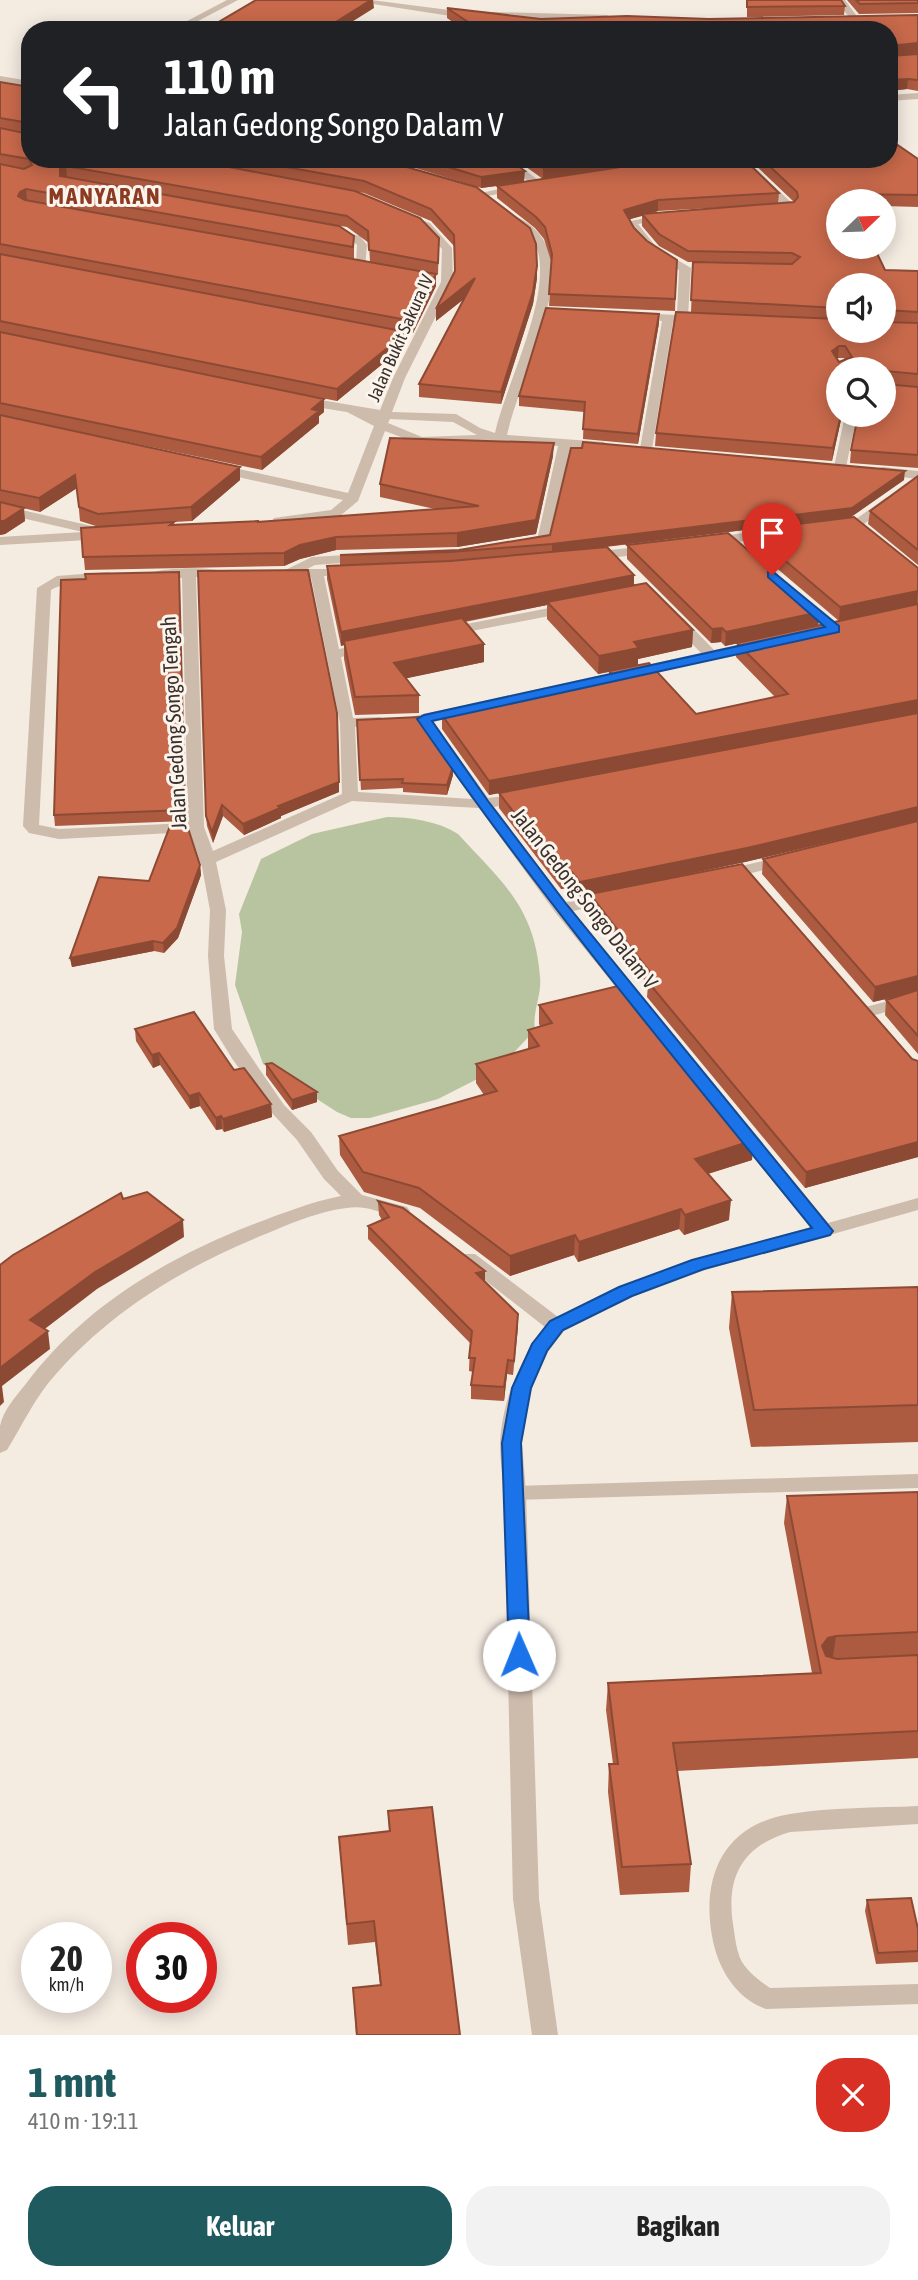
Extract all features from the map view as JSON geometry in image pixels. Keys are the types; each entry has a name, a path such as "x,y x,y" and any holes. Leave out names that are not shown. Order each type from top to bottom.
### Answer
{"street":[{"path":"192,21 234,0"},
{"path":"351,0 457,14 616,19"},
{"path":"840,0 855,19"},
{"path":"843,19 869,19"},
{"path":"0,79 21,82"},
{"path":"898,98 917,98"},
{"path":"516,168 540,185"},
{"path":"749,168 790,207 781,212 767,213"},
{"path":"491,201 553,183"},
{"path":"468,190 491,201 537,237 541,243 547,273 546,311 499,438"},
{"name":"Jalan Bukit Sakura IV","path":"353,498 398,379 447,282 447,248 426,225 406,215"},
{"path":"671,217 631,222 637,234 664,261 685,268 698,268"},
{"path":"318,227 356,238 362,244 356,265 373,268"},
{"path":"681,319 685,268"},
{"path":"435,279 447,282"},
{"path":"629,316 708,320"},
{"path":"383,419 406,437 422,441 499,438 639,449 668,318"},
{"path":"405,337 418,340"},
{"path":"294,399 383,419 456,418 476,431 499,438"},
{"path":"850,427 847,468 910,483"},
{"path":"506,545 544,538 565,444"},
{"path":"197,463 353,498"},
{"path":"877,541 850,525 910,483"},
{"path":"267,522 335,513 353,498"},
{"path":"0,509 115,534 0,541"},
{"path":"694,544 780,533"},
{"path":"730,538 751,556"},
{"path":"571,558 616,559 658,549"},
{"path":"312,561 371,565 317,574 282,573 312,561"},
{"name":"Jalan Gedong Songo Tengah","path":"189,573 196,827 207,859 218,910 216,956 223,1029 239,1056 278,1109 304,1136 331,1175 356,1200"},
{"path":"196,827 59,834 35,830 31,826 44,589 57,580 89,576 239,573"},
{"path":"317,574 347,723 350,796"},
{"path":"793,593 841,628 810,634"},
{"path":"425,636 583,606"},
{"path":"667,610 711,655"},
{"path":"347,723 424,719 773,642"},
{"path":"334,654 386,644"},
{"name":"Jalan Gedong Songo Dalam V","path":"424,719 483,804 561,908 649,1016"},
{"path":"207,859 350,796 483,804 537,794"},
{"path":"706,878 750,875 798,858"},
{"path":"561,908 627,895"},
{"path":"885,1031 864,1007 918,998"},
{"path":"728,1112 824,1231"},
{"path":"0,1445 11,1419 54,1362 115,1306 211,1247 311,1209 356,1200 411,1214 421,1222"},
{"path":"545,2035 526,1899 515,1493 511,1443 521,1388 539,1349 557,1326 625,1292 698,1265 918,1205"},
{"path":"453,1247 557,1326"}],"lane":[{"path":"515,1493 918,1481"},
{"path":"918,1815 790,1823 757,1835 733,1859 722,1879 720,1917 732,1965 751,1988 766,1999 918,1994"}],"green space":[{"path":"387,817 424,821 458,834 514,897 531,932 537,953 540,984 535,1030 503,1064 438,1099 370,1118 351,1118 337,1112 263,1064 235,985 242,932 239,914 261,859 312,834"}],"building":[{"path":"256,0 371,0 337,21 220,21"},
{"path":"747,0 841,0 845,6 747,7"},
{"path":"856,0 918,0 918,3 860,4"},
{"path":"447,8 541,19 918,15 918,43 898,45 898,21 466,21"},
{"path":"918,54 918,80 898,80 898,55"},
{"path":"0,82 21,86 21,122 0,118"},
{"path":"0,128 21,132 21,158 0,154"},
{"path":"898,145 918,159 918,195 896,195 896,189 826,189 826,259 880,259 885,270 918,271 918,312 896,311 896,273 826,273 826,307 691,300 693,262 792,264 800,257 792,253 688,251 659,234 642,214 794,202 798,197 797,192 772,168 898,168"},
{"path":"0,164 24,169 60,168 60,176 339,226 354,236 353,247 26,189 18,196 25,200 436,274 412,321 0,244"},
{"path":"77,168 234,168 355,191 420,218 439,238 438,263 369,250 368,231 347,216"},
{"path":"292,168 410,168 476,187 530,228 536,244 537,266 533,292 501,392 419,384 475,278 436,309 455,271 454,235 431,209 364,181"},
{"path":"452,168 521,168 525,171 481,177"},
{"path":"614,168 753,168 779,193 658,200 624,210 634,228 647,241 677,260 675,299 549,294 552,254 545,227 497,186"},
{"path":"0,254 407,332 337,389 0,321"},
{"path":"546,308 659,314 638,434 583,429 585,402 519,396"},
{"path":"676,312 826,318 826,343 896,343 896,322 918,323 918,374 896,372 896,357 852,357 845,346 839,346 832,351 836,357 826,357 826,427 838,427 833,448 656,433"},
{"path":"0,332 324,399 312,409 319,411 261,457 0,403"},
{"path":"896,385 918,387 918,455 851,450 856,427 896,427"},
{"path":"0,415 240,467 191,507 98,514 79,507 75,475 39,498 0,490"},
{"path":"390,438 554,443 536,520 457,533 336,537 300,545 284,553 83,557 81,528 174,522 170,525 259,521 257,522 479,506 380,484"},
{"path":"583,442 905,471 852,508 552,544 450,552 340,555 459,550 550,535 571,448 582,448"},
{"path":"918,476 918,550 870,511"},
{"path":"0,502 24,508 0,521"},
{"path":"854,517 918,568 918,591 840,607 749,530"},
{"path":"728,533 820,612 726,632 722,628 712,629 627,545"},
{"path":"607,547 634,575 341,632 327,566 450,561"},
{"path":"308,570 337,713 339,782 278,806 280,808 243,824 222,805 212,832 206,816 198,571"},
{"path":"179,572 185,810 54,815 61,580 86,579 85,574"},
{"path":"646,583 693,630 634,642 639,648 599,656 547,602"},
{"path":"918,604 918,700 489,781 442,715 617,679 609,671 649,663 696,714 788,694 737,643"},
{"path":"462,618 484,644 394,663 419,695 355,697 344,641"},
{"path":"918,713 918,807 747,848 580,882 572,872 561,874 499,793"},
{"path":"419,717 453,766 447,785 402,783 403,779 360,780 357,720"},
{"path":"918,821 918,976 875,987 763,859"},
{"path":"187,825 200,865 177,928 163,943 153,941 70,958 99,877 149,881 170,826"},
{"path":"742,864 912,1059 918,1061 918,1142 806,1172 648,982 656,980 590,894"},
{"path":"626,984 754,1140 695,1159 731,1200 685,1215 681,1209 579,1242 575,1235 510,1256 419,1188 363,1172 339,1136 497,1091 476,1064 539,1046 528,1030 552,1023 539,1005"},
{"path":"918,990 918,1036 886,1000"},
{"path":"194,1012 234,1070 244,1068 271,1104 223,1119 221,1116 216,1118 199,1093 189,1096 159,1053 152,1055 135,1029"},
{"path":"272,1063 317,1092 292,1100 266,1064"},
{"path":"147,1192 183,1220 95,1272 30,1320 48,1331 0,1368 0,1265 121,1193 123,1199"},
{"path":"378,1201 403,1208 485,1271 476,1273 518,1314 514,1361 508,1360 504,1387 471,1385 475,1358 469,1358 472,1331 368,1226 389,1217"},
{"path":"918,1287 918,1405 754,1410 732,1292"},
{"path":"918,1492 918,1632 836,1636 828,1638 822,1646 826,1656 837,1659 918,1655 918,1731 673,1743 691,1864 622,1867 609,1764 618,1764 608,1683 821,1673 787,1496"},
{"path":"432,1807 460,2035 357,2035 353,1988 381,1985 374,1921 347,1924 339,1837 390,1831 388,1811"},
{"path":"911,1898 918,1929 918,1951 878,1953 867,1900"}],"district":[{"name":"MANYARAN","path":"105,196"}],"route":[{"path":"519,1655 515,1493 511,1443 521,1388 539,1349 557,1326 625,1292 698,1265 824,1231 561,908 483,804 424,719 835,629 772,575"}]}
